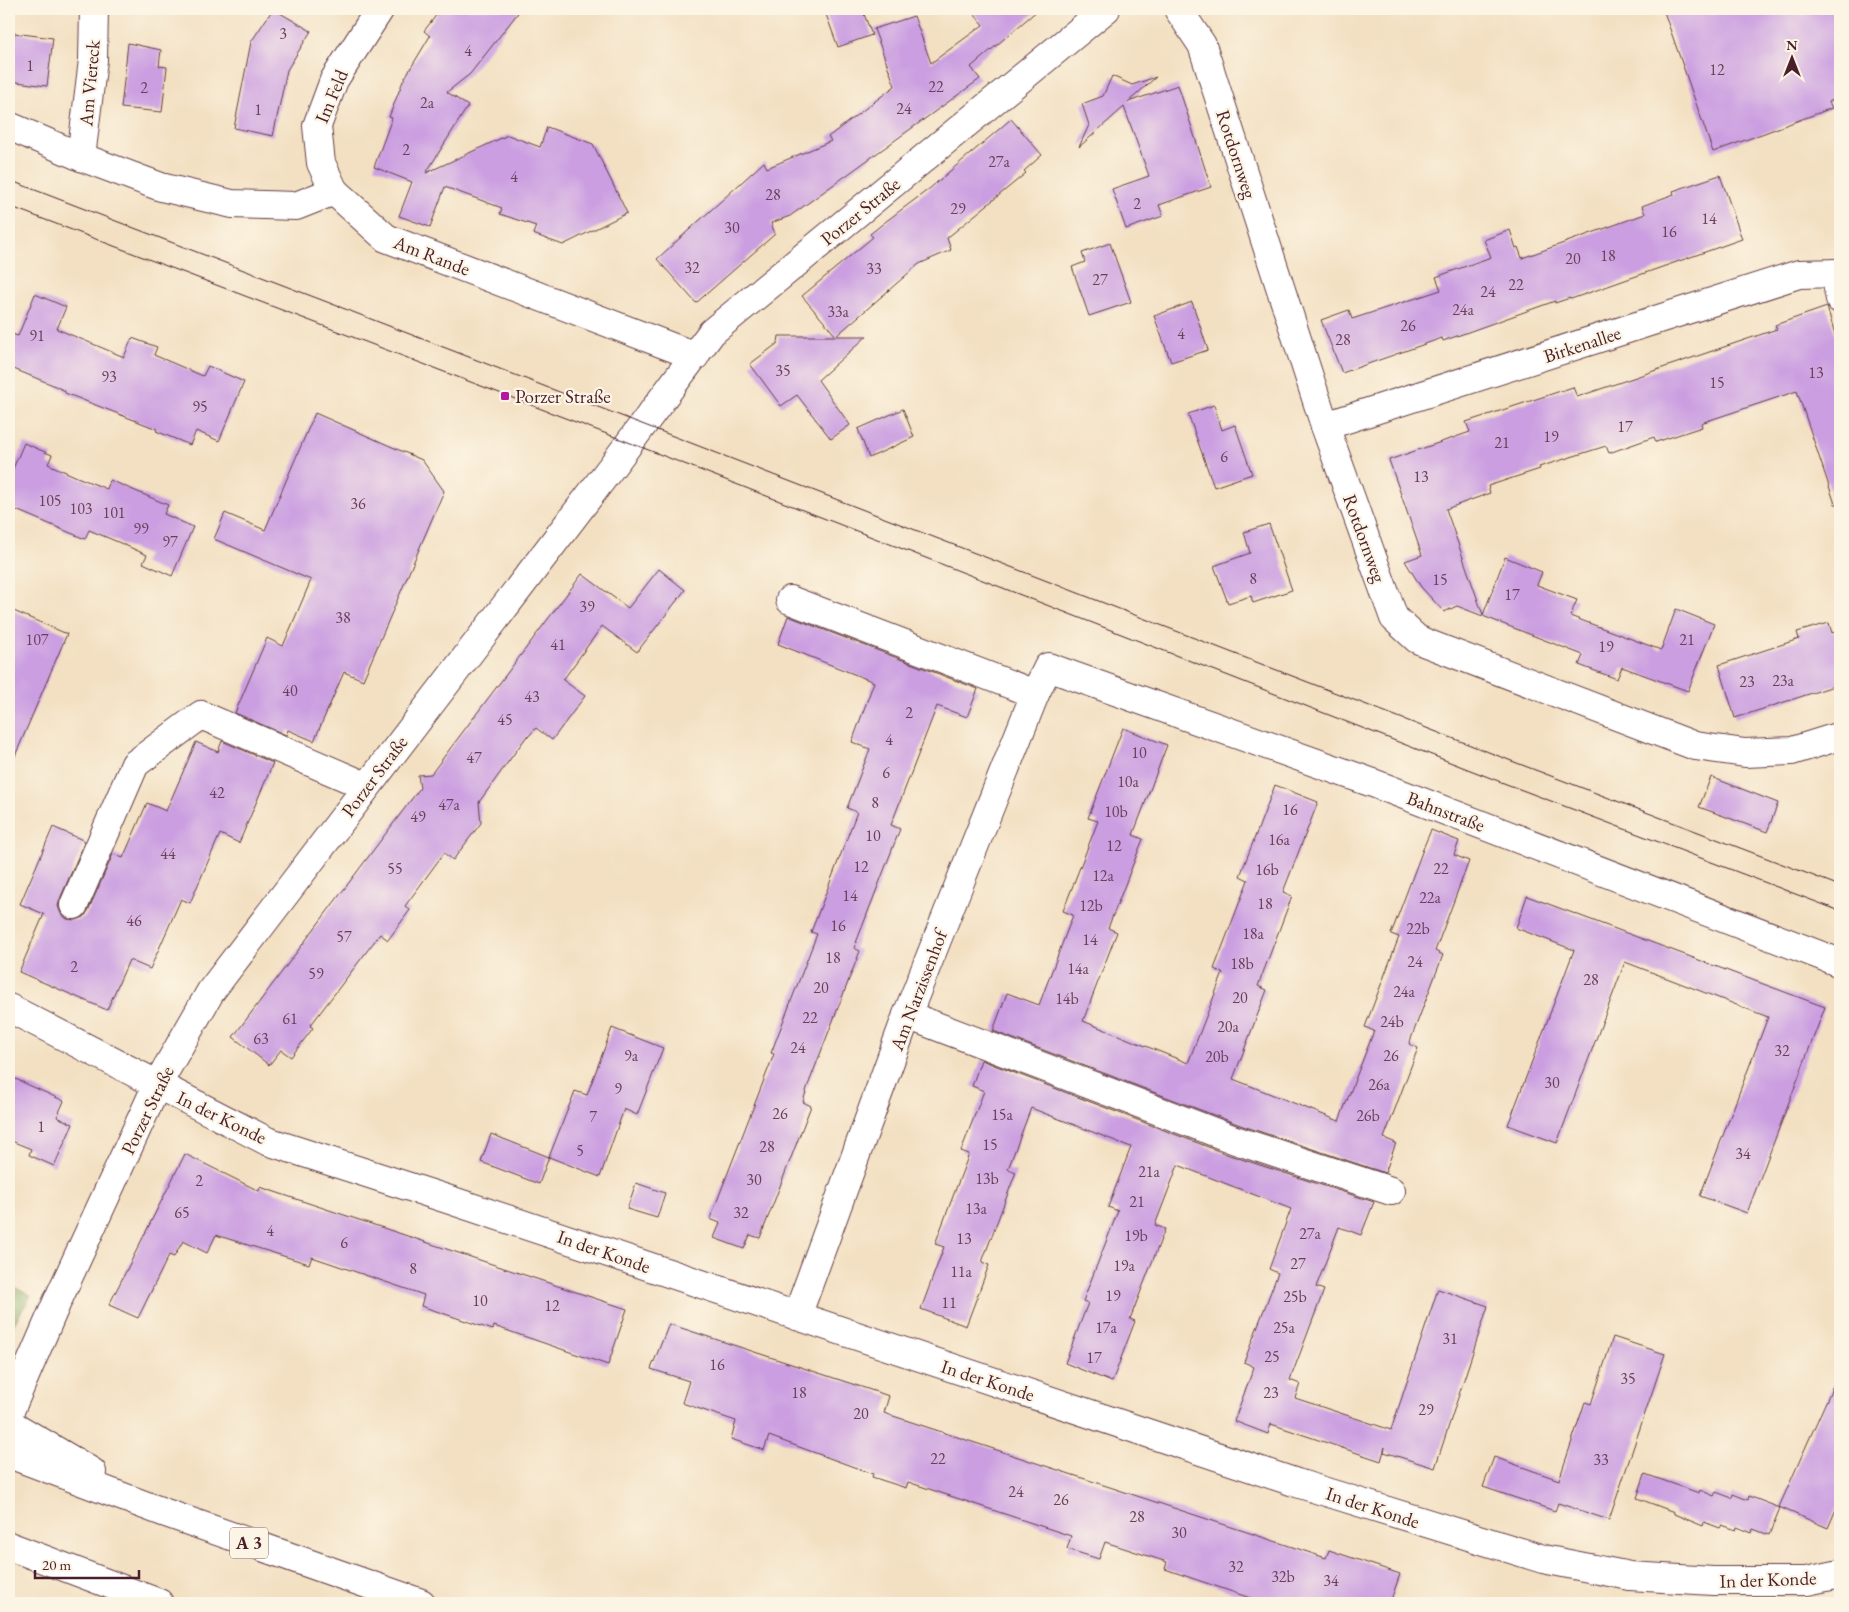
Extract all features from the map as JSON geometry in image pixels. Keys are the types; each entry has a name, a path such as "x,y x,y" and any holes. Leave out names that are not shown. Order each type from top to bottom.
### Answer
{"main road":[{"name":"Am Viereck","path":"81,157 93,60 94,9"},
{"name":"Im Feld","path":"334,191 321,163 316,126 334,80 380,9"},
{"name":"Porzer Straße","path":"9,1413 57,1302 157,1085 211,990 613,465 712,332 1106,9"},
{"name":"Rotdornweg","path":"1178,9 1202,45 1325,426 1394,618 1417,639 1695,746 1745,753 1792,751 1840,736"},
{"path":"9,126 81,157 161,187 232,204 296,206 334,191"},
{"name":"Am Rande","path":"334,191 386,238 695,356"},
{"name":"Birkenallee","path":"1325,426 1799,274 1839,282"},
{"path":"790,600 1035,694"},
{"name":"Am Narzissenhof","path":"798,1316 907,1015 1035,694 1048,668"},
{"name":"Bahnstraße","path":"1048,668 1373,784 1840,963"},
{"path":"74,905 135,764 202,715 366,786"},
{"name":"In der Konde","path":"9,1008 267,1141 447,1199 1297,1483 1543,1559 1630,1576 1713,1581 1807,1581 1840,1574"},
{"path":"907,1015 1235,1140 1391,1191"},
{"path":"9,1423 163,1512"},
{"name":"A 3","path":"9,1454 163,1512 421,1603"},
{"path":"9,1546 159,1603"}],"green space":[{"path":"9,1284 31,1296 9,1332"}],"building":[{"path":"273,9 311,31 287,70 273,136 234,128 251,42"},
{"path":"441,9 521,9 470,74 447,92 468,106 426,173 508,135 540,147 547,127 593,144 627,213 563,245 533,234 536,226 500,214 502,208 445,187 430,227 399,216 412,182 374,167 392,118 389,117 403,81 430,36 424,31"},
{"path":"824,9 862,9 872,35 838,47"},
{"path":"970,9 1039,9 971,67 980,79 790,216 771,223 775,234 696,303 657,259 764,162 767,168 831,141 828,137 895,86 874,29 914,16 931,63 983,25"},
{"path":"1663,9 1840,9 1840,97 1829,102 1832,108 1713,152"},
{"path":"14,33 53,38 47,86 9,81"},
{"path":"128,43 161,50 159,66 167,67 162,112 121,108"},
{"path":"1112,76 1132,85 1156,77 1128,102 1178,85 1211,187 1159,205 1163,216 1126,229 1112,189 1149,176 1124,107 1079,147 1089,125 1082,104 1103,96"},
{"path":"1011,119 1042,155 1024,171 1026,173 947,238 951,250 919,264 836,336 802,296 873,237 870,234 929,189"},
{"path":"1720,175 1742,239 1571,299 1555,303 1555,301 1443,341 1442,338 1342,373 1321,320 1349,310 1352,319 1441,290 1436,277 1491,257 1484,240 1510,230 1516,248 1518,247 1522,258 1645,214 1642,206 1674,194 1673,191"},
{"path":"1110,243 1131,302 1089,316 1072,267 1085,262 1082,253"},
{"path":"35,294 66,307 57,329 124,357 132,338 157,347 154,355 203,376 208,366 244,382 219,441 196,431 190,445 156,431 157,429 65,393 65,391 53,385 9,367 9,333 18,336"},
{"path":"1192,302 1208,350 1171,362 1154,316"},
{"path":"1827,307 1840,351 1840,504 1835,504 1797,391 1701,423 1702,427 1656,442 1654,437 1609,453 1606,446 1539,467 1540,469 1488,486 1490,493 1446,509 1483,615 1505,557 1542,572 1537,585 1577,600 1570,616 1661,650 1676,609 1714,624 1688,691 1622,667 1617,679 1579,665 1583,655 1457,606 1444,612 1421,587 1405,561 1422,555 1389,460 1470,432 1466,422 1573,387 1577,397 1777,329 1775,325"},
{"path":"779,336 867,336 818,380 850,425 831,439 797,395 781,406 750,364 778,343"},
{"path":"1214,405 1222,430 1235,425 1252,474 1214,487 1188,414"},
{"path":"903,409 914,437 869,458 858,429"},
{"path":"315,413 422,460 444,491 363,680 344,672 314,741 288,730 286,735 235,713 267,638 283,646 311,580 214,539 225,513 265,530"},
{"path":"24,443 52,455 48,464 77,477 107,489 110,480 168,505 164,514 193,527 172,576 143,563 147,555 118,542 89,530 85,539 9,507 9,478"},
{"path":"1269,524 1292,590 1253,603 1251,596 1228,603 1214,566 1250,553 1244,532"},
{"path":"659,569 685,590 637,652 602,626 563,680 585,696 552,740 536,728 527,736 479,802 481,823 453,860 444,853 405,906 410,910 388,940 380,934 310,1026 313,1028 291,1057 281,1050 269,1065 233,1037 420,788 418,775 431,774 582,574 628,608"},
{"path":"9,609 67,634 9,770"},
{"path":"788,616 978,689 967,717 937,706 891,825 900,829 854,948 860,951 807,1088 803,1102 811,1106 760,1238 750,1235 744,1249 714,1238 720,1223 710,1219 774,1054 771,1053 817,934 811,932 857,812 847,808 870,749 852,742 874,682 778,644"},
{"path":"1829,623 1832,633 1840,630 1840,684 1735,718 1719,665 1799,639 1797,632"},
{"path":"1123,728 1167,745 1133,835 1143,839 1108,928 1117,932 1083,1021 1188,1063 1223,973 1214,969 1248,880 1240,876 1275,785 1318,802 1283,892 1292,896 1258,986 1267,990 1233,1079 1339,1121 1374,1031 1365,1027 1399,937 1391,934 1431,830 1459,841 1454,855 1469,861 1435,951 1443,955 1409,1044 1418,1048 1384,1138 1396,1143 1385,1173 1240,1125 993,1031 1007,993 1039,1005 1073,915 1063,911 1098,821 1088,818"},
{"path":"222,741 273,763 239,843 220,834 190,903 181,899 150,969 129,960 107,1010 19,972 44,914 20,904 53,827 85,841 58,906 61,914 67,919 76,920 84,917 88,911 113,854 123,858 147,803 166,811 196,742 218,752"},
{"path":"1711,777 1778,803 1767,832 1699,807"},
{"path":"1527,896 1825,1007 1747,1213 1700,1196 1768,1017 1625,962 1557,1143 1508,1125 1574,950 1516,928"},
{"path":"612,1028 663,1048 637,1115 624,1109 600,1177 549,1157 575,1091 587,1095"},
{"path":"981,1060 1229,1155 1374,1202 1361,1235 1339,1227 1316,1287 1324,1290 1290,1380 1300,1384 1295,1398 1391,1430 1438,1289 1488,1306 1435,1468 1384,1452 1385,1447 1381,1461 1271,1424 1268,1434 1234,1421 1254,1367 1244,1362 1278,1273 1269,1269 1291,1209 1178,1165 1155,1225 1165,1229 1130,1319 1135,1321 1112,1382 1065,1363 1088,1303 1083,1301 1118,1211 1108,1207 1131,1147 1031,1108 1008,1169 1016,1172 982,1262 989,1265 966,1326 921,1309 944,1247 935,1244 969,1154 961,1151 984,1091 972,1086"},
{"path":"9,1076 64,1101 57,1117 73,1124 54,1166 29,1155 31,1149 9,1140"},
{"path":"491,1134 549,1157 539,1184 481,1162"},
{"path":"185,1154 259,1191 260,1187 627,1309 608,1365 494,1326 493,1330 421,1306 424,1295 312,1257 309,1264 216,1235 207,1253 183,1241 174,1257 169,1255 138,1318 109,1305"},
{"path":"636,1183 665,1193 657,1218 627,1209"},
{"path":"669,1324 889,1396 884,1413 1326,1558 1329,1550 1400,1574 1390,1603 1265,1603 1165,1569 1167,1562 1105,1542 1099,1559 1067,1549 1071,1536 908,1482 906,1488 872,1477 873,1474 769,1436 764,1450 731,1439 736,1421 682,1403 689,1381 651,1369"},
{"path":"1613,1337 1665,1354 1609,1520 1558,1503 1555,1511 1483,1487 1494,1457 1559,1480 1585,1402 1591,1404"},
{"path":"1840,1370 1840,1500 1828,1528 1779,1507"},
{"path":"1645,1474 1699,1493 1700,1490 1714,1496 1716,1492 1732,1498 1733,1494 1748,1500 1749,1496 1780,1508 1769,1535 1753,1529 1752,1533 1737,1527 1736,1530 1722,1525 1720,1528 1704,1522 1703,1526 1674,1514 1674,1512 1637,1498"}],"tram line":[{"path":"9,180 1509,760 1840,886"},
{"path":"9,206 628,442 1501,782 1840,911"}],"place":[{"name":"Porzer Straße","path":"505,396"}]}
